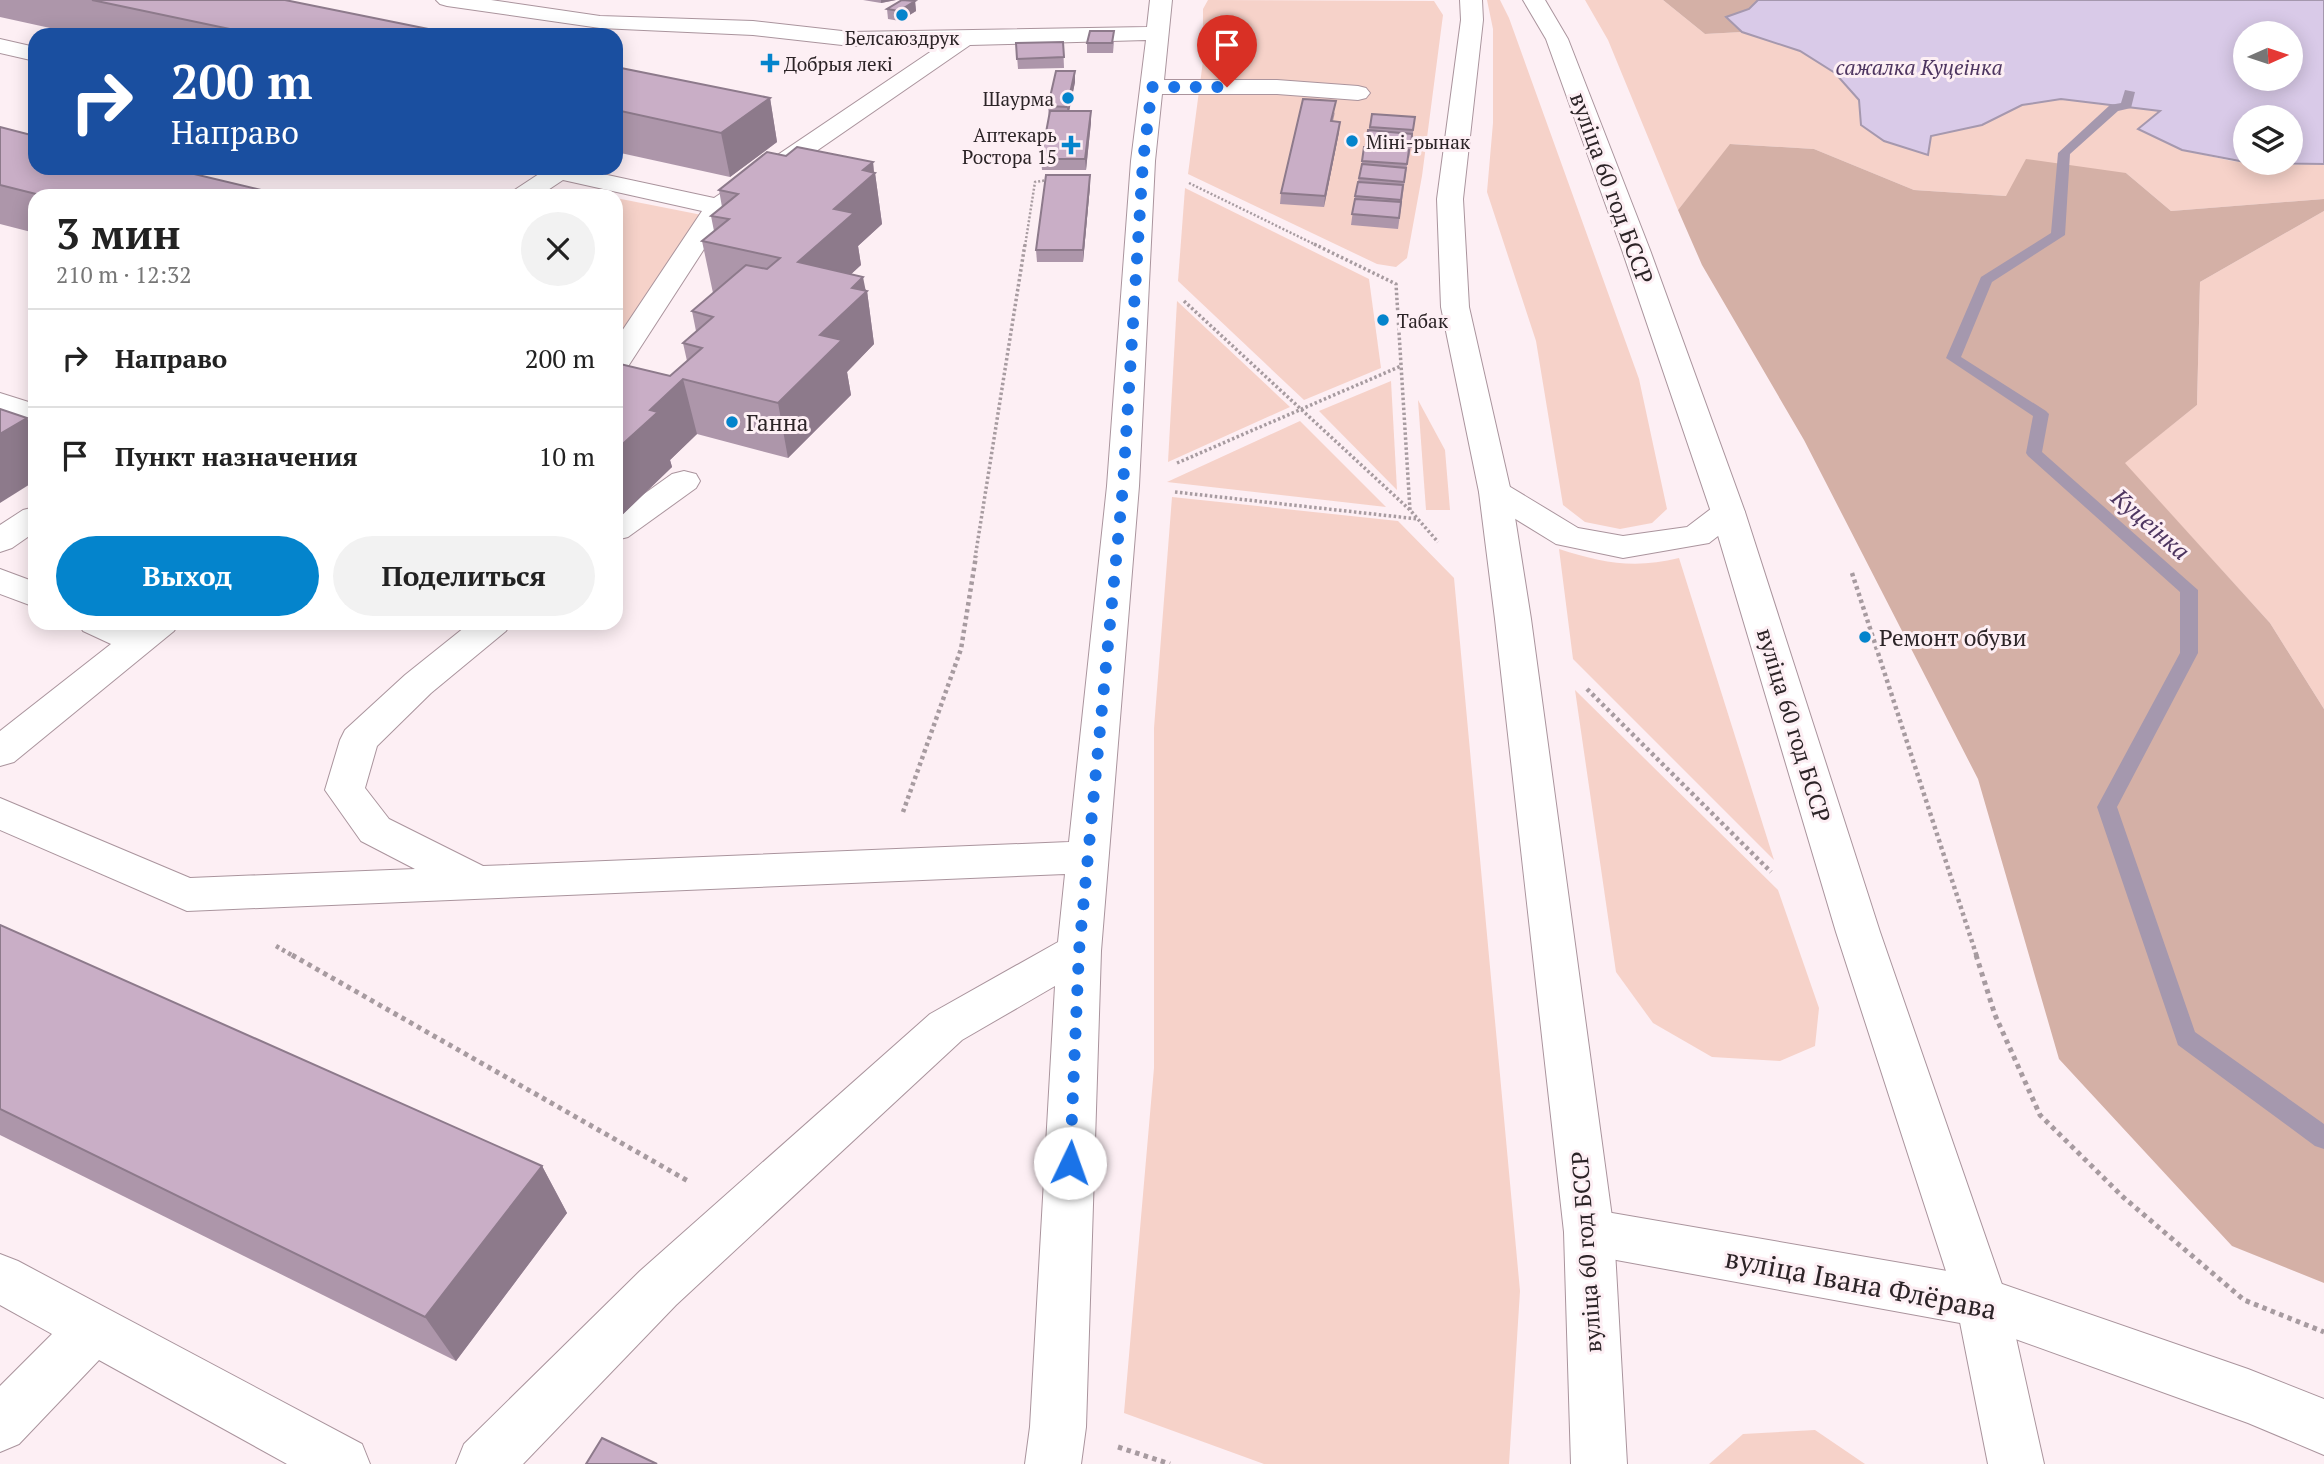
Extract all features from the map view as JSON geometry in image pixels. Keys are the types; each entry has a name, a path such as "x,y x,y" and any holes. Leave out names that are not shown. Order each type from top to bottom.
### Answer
{"main road":[{"name":"вуліца 60 год БССР","path":"1471,0 1472,20 1450,198 1454,293 1495,492 1515,632 1589,1232 1599,1464"},
{"name":"вуліца 60 год БССР","path":"1534,0 1562,51 1636,250 1728,512 1858,932 1982,1302 2016,1464"},
{"path":"464,1 600,22 753,28 851,39 964,39 1160,16 1143,161 1123,486 1079,951 1059,1413 1053,1464"},
{"path":"723,8 753,28"},
{"path":"623,351 718,207 964,39"},
{"path":"0,46 28,52"},
{"path":"1152,87 1277,87 1358,93"},
{"path":"530,189 545,175"},
{"path":"574,175 718,207"},
{"path":"0,402 28,412"},
{"path":"623,525 684,481"},
{"path":"1495,492 1568,537 1623,547 1697,536 1728,512"},
{"path":"0,541 28,522"},
{"path":"0,580 28,593"},
{"path":"479,883 375,830 345,790 359,740 418,684 484,630"},
{"path":"0,752 149,632"},
{"path":"0,813 187,895 1087,857"},
{"path":"484,1464 658,1288 946,1027 1079,951"},
{"name":"вуліца Івана Флёрава","path":"1589,1232 1982,1302 2248,1396 2324,1427"},
{"path":"0,1278 342,1464"},
{"path":"0,1425 93,1329"}],"path":[{"path":"884,865 961,649 1035,182 1060,179"},
{"path":"1184,180 1396,284 1410,510"},
{"path":"1182,299 1410,510 1438,542"},
{"path":"1123,486 1401,366"},
{"path":"1123,486 1418,519"},
{"path":"1852,573 1951,873 1994,1015 2040,1115 2123,1197 2244,1300 2324,1332"},
{"path":"1587,689 1771,872"},
{"path":"271,943 741,1211"}],"shaded area":[{"path":"1208,0 1434,1 1443,15 1422,176 1407,258 1396,267 1377,264 1188,174 1203,61 1203,9"},
{"path":"1487,0 1500,0 1509,18 1639,379 1667,509 1652,523 1620,529 1585,522 1563,505 1536,341 1487,192 1493,123 1493,29"},
{"path":"1585,0 1663,0 1705,34 1742,32 1800,51 1835,73 1859,100 1928,154 1931,136 1982,125 2022,105 2061,99 2161,111 2139,129 2182,150 2233,161 2233,175 2303,175 2303,164 2324,164 2324,199 2171,211 2126,173 2006,196 1914,190 1814,149 1731,144 1678,210 1608,40"},
{"path":"1663,0 1758,0 1749,9 1727,17 1742,32 1705,34"},
{"path":"1730,144 1814,149 1914,190 2006,196 2026,159 2126,173 2171,211 2324,199 2324,211 2200,282 2197,405 2125,463 2270,623 2324,709 2324,1283 2232,1246 2059,1059 1978,779 1804,440 1702,265 1678,210"},
{"path":"1185,188 1369,279 1381,368 1304,400 1178,281"},
{"path":"623,199 712,217 623,351"},
{"path":"2324,211 2324,709 2270,623 2124,463 2197,405 2200,282"},
{"path":"1177,301 1290,407 1168,462"},
{"path":"1391,381 1397,490 1319,411"},
{"path":"1418,400 1445,450 1450,510 1426,510"},
{"path":"1300,421 1386,507 1167,482"},
{"path":"1172,497 1398,521 1454,578 1520,1291 1509,1464 1264,1464 1124,1413 1154,1068 1154,728"},
{"path":"1559,549 1619,563 1648,563 1679,558 1774,860 1573,659"},
{"path":"1575,690 1778,890 1819,1008 1815,1046 1780,1061 1712,1057 1653,1023 1616,972"},
{"path":"1815,1430 1865,1464 1709,1464 1743,1434"}],"water":[{"name":"сажалка Куцеінка","path":"1758,0 2324,0 2324,164 2303,164 2303,105 2233,105 2233,160 2182,150 2138,129 2160,111 2061,99 2022,105 1982,125 1931,136 1928,155 1884,141 1861,125 1859,100 1835,73 1800,51 1742,32 1726,17 1749,9"}],"building":[{"path":"92,0 285,0 423,28 225,28"},
{"path":"902,0 915,1 899,11 887,9"},
{"path":"1090,31 1114,31 1112,43 1087,43"},
{"path":"1063,42 1064,57 1017,59 1016,43"},
{"path":"623,68 770,98 721,133 623,112"},
{"path":"1056,71 1075,71 1067,107 1048,106"},
{"path":"1303,99 1336,101 1331,121 1340,122 1325,196 1281,193"},
{"path":"1050,111 1091,111 1085,159 1041,159"},
{"path":"1372,114 1415,117 1413,130 1370,127"},
{"path":"0,127 28,134 28,175 198,175 257,189 28,189 28,192 0,185"},
{"path":"1368,130 1412,134 1411,147 1366,144"},
{"path":"797,147 873,162 863,170 875,173 834,209 854,213 798,262 863,277 852,288 867,291 820,335 842,340 778,403 683,379 650,410 658,412 623,444 623,365 670,376 702,348 683,343 713,317 692,311 746,265 767,269 780,258 702,241 729,219 711,216 738,194 719,190 767,152 786,156"},
{"path":"1364,147 1409,150 1407,164 1362,161"},
{"path":"1362,164 1406,168 1404,182 1359,178"},
{"path":"1046,175 1090,175 1083,250 1036,250"},
{"path":"1358,182 1403,185 1401,200 1355,196"},
{"path":"1355,199 1401,202 1399,218 1352,214"},
{"path":"0,409 27,418 0,434"},
{"path":"0,925 542,1166 425,1317 0,1109"},
{"path":"602,1438 657,1464 586,1464"}],"waterway":[{"name":"Куцеінка","path":"2129,92 2127,105 2114,108 2064,153 2058,235 1986,280 1953,358 2041,414 2034,453 2189,590 2189,653 2107,807 2186,1038 2324,1138"}],"place":[{"name":"Белсаюздрук","path":"902,15"},
{"name":"Добрыя лекі","path":"770,63"},
{"name":"Шаурма","path":"1068,98"},
{"name":"Міні-рынак","path":"1352,141"},
{"name":"Аптекарь Ростора 15","path":"1071,145"},
{"name":"Табак","path":"1383,320"},
{"name":"Ганна","path":"732,422"},
{"name":"Ремонт обуви","path":"1865,637"}],"route":[{"path":"1070,1163 1079,951 1123,486 1143,161 1152,87 1227,87"}]}
